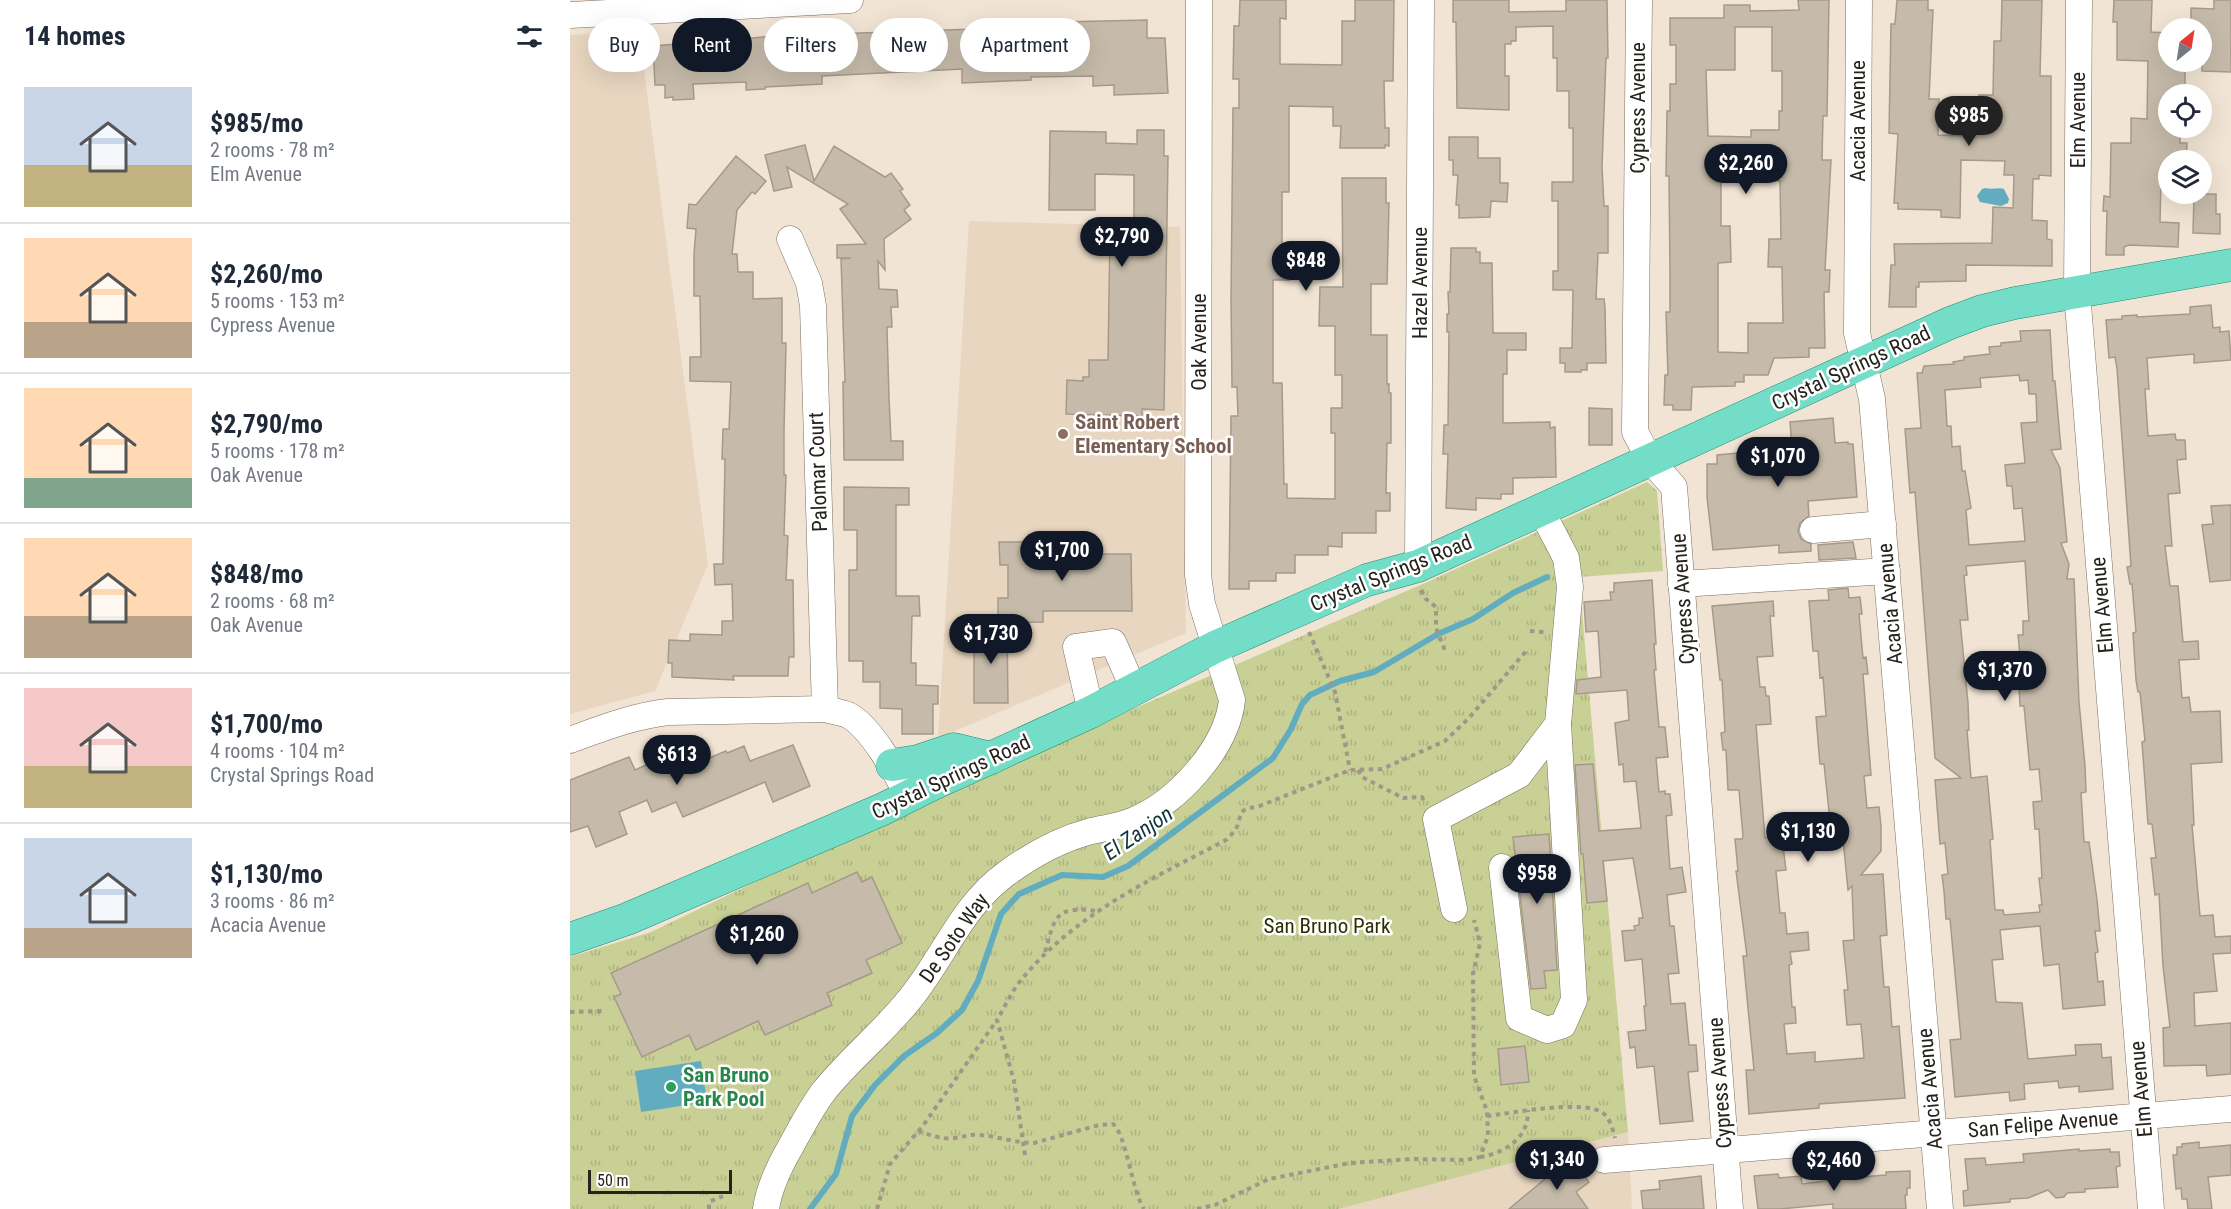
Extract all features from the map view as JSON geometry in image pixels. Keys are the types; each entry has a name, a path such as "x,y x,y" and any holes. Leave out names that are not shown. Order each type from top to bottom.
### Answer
{"main road":[{"name":"Crystal Springs Road","path":"570,939 627,919 908,797 1091,712 1215,647 1367,580 1414,567 1950,323 1982,311 2015,303 2231,265"},
{"path":"892,765 954,749 991,758"}],"street":[{"path":"570,15 757,2 850,0"},
{"name":"Oak Avenue","path":"1199,0 1198,575 1202,604 1215,647"},
{"name":"Hazel Avenue","path":"1414,567 1421,0"},
{"name":"Cypress Avenue","path":"1639,0 1635,432 1650,460 1674,487 1730,1209"},
{"name":"Acacia Avenue","path":"1859,0 1857,333 1872,399 1940,1209"},
{"name":"Elm Avenue","path":"2079,0 2077,292 2151,1209"},
{"name":"Palomar Court","path":"790,239 805,272 813,306 825,709"},
{"path":"1502,867 1519,1018 1547,1030 1563,1025 1574,1000 1558,724 1570,587 1566,558 1541,510"},
{"path":"1813,530 1883,524"},
{"path":"1682,584 1887,571"},
{"path":"1091,712 1076,646 1113,642 1134,690"},
{"name":"De Soto Way","path":"766,1209 780,1164 822,1093 876,1038 915,992 952,934 985,892 1005,874 1054,844 1086,832 1131,821 1161,806 1191,778 1210,756 1231,714 1232,700 1215,647"},
{"path":"570,740 619,721 643,715 668,712 825,709 847,715 860,724 892,765 908,797"},
{"path":"1464,914 1436,819 1519,775 1558,724"},
{"name":"San Felipe Avenue","path":"1609,1160 2231,1109"}],"path":[{"path":"1414,567 1426,599 1436,607 1436,628 1446,653"},
{"path":"1298,610 1335,692 1350,770"},
{"path":"877,1209 890,1164 918,1131 997,1020 1016,986 1044,954 1113,899 1226,840 1235,831 1241,811 1245,808 1257,807 1350,770 1382,769 1445,741 1469,718 1527,651"},
{"path":"1358,770 1362,777 1403,798 1422,797 1436,819"},
{"path":"1044,954 1057,916 1072,910 1097,911"},
{"path":"1464,914 1480,944 1473,974 1474,1076 1487,1116 1488,1137 1480,1157"},
{"path":"570,1012 604,1011"},
{"path":"997,1020 1014,1081 1025,1155"},
{"path":"1487,1116 1537,1108 1590,1107 1605,1113 1612,1126 1616,1143 1609,1160"},
{"path":"1197,1209 1215,1205 1269,1179 1350,1163 1413,1159 1466,1160 1498,1154 1520,1138 1528,1123 1528,1110"},
{"path":"918,1131 938,1137 955,1138 969,1134 1034,1143 1100,1125 1113,1124 1119,1133 1144,1209"},
{"path":"709,1209 709,1202 723,1196"}],"shaded area":[{"path":"588,34 588,72 644,72 708,564 655,691 570,714 570,35"},
{"path":"969,221 1180,227 1186,633 938,738"},
{"path":"1628,1132 1632,1209 1339,1209"}],"green space":[{"name":"San Bruno Park","path":"1647,482 1657,491 1663,571 1579,577 1628,1132 1339,1209 570,1209 570,957 651,932 966,781 1425,583"}],"water":[{"path":"1985,188 2004,189 2009,199 2008,203 2001,206 1980,202 1977,196"},
{"name":"San Bruno Park Pool","path":"701,1061 707,1102 641,1112 635,1071"}],"building":[{"path":"1240,0 1286,0 1286,19 1280,18 1280,64 1342,65 1342,21 1355,21 1355,0 1394,0 1393,81 1384,81 1385,128 1389,128 1389,146 1385,145 1385,148 1340,148 1341,126 1333,126 1333,107 1289,106 1289,192 1282,192 1282,241 1283,264 1291,264 1290,280 1273,280 1273,383 1282,383 1284,484 1287,484 1287,498 1335,499 1335,433 1331,433 1331,408 1342,408 1342,375 1335,375 1335,326 1319,326 1320,287 1343,287 1342,178 1386,178 1386,203 1389,203 1387,284 1371,284 1371,335 1387,335 1387,384 1389,384 1389,393 1391,393 1391,443 1387,443 1386,493 1390,493 1390,511 1376,511 1376,533 1342,533 1342,547 1328,546 1328,555 1295,555 1295,573 1276,573 1276,581 1249,581 1249,589 1229,589 1231,416 1238,416 1237,387 1232,387 1231,300 1233,108 1239,108 1239,79 1233,79 1234,26 1239,26"},
{"path":"1453,0 1509,0 1509,12 1566,11 1566,0 1607,0 1608,58 1606,58 1602,167 1604,206 1608,206 1608,253 1598,253 1596,299 1604,299 1606,363 1587,363 1587,370 1565,372 1565,363 1560,363 1560,348 1572,348 1573,290 1553,290 1553,271 1558,271 1558,201 1552,201 1552,182 1573,182 1573,128 1569,128 1569,91 1557,91 1557,58 1553,58 1553,26 1516,27 1516,41 1505,44 1505,76 1509,76 1509,110 1457,108 1456,22 1453,22"},
{"path":"1798,0 1829,0 1827,116 1823,116 1822,160 1831,160 1825,270 1830,270 1829,292 1824,292 1825,348 1809,348 1809,357 1774,358 1768,375 1744,375 1744,382 1735,382 1735,386 1692,387 1691,410 1673,410 1673,405 1664,405 1665,375 1668,375 1666,312 1670,312 1669,176 1666,176 1667,111 1670,111 1670,84 1676,84 1676,45 1670,45 1670,18 1724,18 1724,5 1750,5 1750,11 1799,10","holes":["1735,27 1772,27 1772,71 1782,71 1782,111 1779,111 1779,130 1751,130 1751,137 1708,136 1706,70 1735,70","1721,178 1769,178 1769,180 1780,181 1781,239 1769,239 1768,267 1782,267 1783,323 1748,323 1748,353 1718,352 1718,263 1731,262 1730,226 1721,226"]},
{"path":"1897,0 1928,0 1928,10 1933,10 1929,99 1939,99 1938,135 1971,136 1971,117 1979,117 1979,95 1993,95 1994,41 2001,41 2002,0 2042,0 2040,76 2051,76 2051,176 2039,175 2039,179 2033,179 2032,220 2047,221 2047,239 2052,240 2052,266 1966,265 1966,281 1919,282 1919,287 1916,287 1916,307 1889,307 1891,265 1895,265 1894,244 1992,243 1993,207 2013,208 2014,175 2004,175 2005,161 1961,160 1960,218 1941,217 1941,210 1898,209 1898,203 1894,203 1898,134 1889,133 1891,24 1895,24"},
{"path":"2114,0 2152,0 2151,32 2158,32 2158,72 2185,72 2185,84 2158,84 2158,138 2180,138 2180,143 2187,143 2187,150 2158,150 2160,222 2179,223 2178,247 2129,245 2124,247 2124,255 2106,255 2107,211 2103,211 2104,196 2110,197 2111,143 2131,143 2131,118 2147,119 2148,61 2117,60 2117,22 2113,22"},
{"path":"2214,0 2231,0 2231,72 2212,71 2212,18 2191,18 2191,8 2214,9"},
{"path":"1147,20 1147,38 1165,38 1168,93 1114,95 1114,85 1093,86 1093,76 1031,77 1031,80 962,83 962,72 1090,72 1090,21"},
{"path":"960,29 960,69 948,70 948,30"},
{"path":"858,33 870,33 870,72 902,72 822,76 822,84 765,87 765,89 746,90 746,82 693,84 694,99 665,98 665,85 655,85 654,72 660,72 660,45 672,44 672,72 752,72 752,38 764,37 764,72 858,72"},
{"path":"1137,130 1164,130 1164,156 1168,156 1164,410 1142,409 1142,416 1066,414 1067,380 1083,381 1083,377 1089,377 1089,360 1108,360 1110,230 1134,230 1134,175 1095,174 1095,210 1049,210 1050,131 1106,132 1106,143 1137,144"},
{"path":"1449,137 1478,137 1478,158 1500,158 1500,183 1508,183 1507,202 1491,201 1490,217 1459,218 1459,205 1456,205 1458,175 1453,175 1453,160 1449,160"},
{"path":"805,145 814,181 834,146 885,177 891,173 903,189 900,191 910,205 904,210 911,219 884,239 885,270 878,261 879,289 897,290 898,307 891,307 892,327 887,327 889,398 891,441 903,441 903,460 844,460 843,382 845,382 841,259 851,258 837,258 837,245 866,244 840,209 848,204 787,167 792,187 774,191 765,155"},
{"path":"736,156 766,181 755,194 752,192 737,210 732,254 737,254 738,272 753,272 753,299 782,298 782,343 786,343 784,535 788,536 786,580 793,580 794,657 789,657 788,676 733,676 734,680 672,677 672,663 668,663 669,640 690,641 690,634 722,635 722,621 733,621 732,584 715,585 714,564 723,564 725,459 722,459 723,429 729,429 731,382 690,381 690,357 701,357 700,296 694,296 696,229 687,228 689,204 696,205"},
{"path":"2212,194 2216,194 2216,214 2220,214 2220,234 2193,233 2194,204 2212,204"},
{"path":"1451,248 1476,248 1476,252 1480,252 1480,263 1492,263 1493,333 1526,333 1526,350 1507,350 1507,374 1503,374 1503,423 1550,422 1550,428 1555,427 1556,477 1513,478 1513,494 1501,494 1501,499 1476,498 1476,510 1446,508 1448,454 1443,454 1444,425 1448,425 1449,332 1447,332 1447,314 1449,314"},
{"path":"2211,305 2213,328 2220,327 2220,332 2229,331 2231,360 2194,363 2194,354 2147,358 2149,389 2145,389 2148,436 2175,434 2176,440 2185,440 2186,459 2177,460 2180,493 2168,494 2172,546 2165,546 2170,586 2178,586 2183,642 2198,641 2199,659 2179,660 2182,698 2189,697 2191,712 2220,711 2222,762 2191,764 2194,825 2192,825 2200,916 2213,915 2215,937 2231,936 2231,953 2213,954 2217,991 2194,993 2195,1026 2231,1023 2231,1074 2207,1076 2206,1065 2164,1066 2163,1028 2170,1027 2163,966 2159,894 2155,895 2151,858 2156,858 2152,824 2148,824 2142,742 2145,741 2140,692 2138,692 2136,680 2133,633 2136,632 2132,584 2130,584 2127,567 2131,566 2117,368 2115,357 2109,358 2106,320 2122,319 2122,316 2190,314 2190,307"},
{"path":"2050,330 2061,449 2051,450 2060,468 2067,542 2061,543 2069,564 2067,579 2074,579 2079,702 2086,792 2081,793 2084,842 2089,842 2097,900 2100,931 2095,931 2098,952 2095,953 2098,982 2103,981 2105,1005 2063,1009 2059,964 2044,966 2040,926 2000,930 2003,959 1992,960 1996,1002 2022,1003 2028,1059 2076,1055 2075,1045 2101,1044 2102,1058 2111,1057 2113,1089 2079,1092 2079,1086 2059,1088 2058,1081 2024,1084 2025,1099 2010,1101 2009,1092 1955,1097 1950,1040 1961,1039 1950,919 1946,919 1942,875 1948,874 1945,843 1940,844 1935,780 1961,778 1935,758 1915,492 1910,493 1905,429 1921,428 1917,373 1922,373 1924,366 1954,364 1953,362 1964,360 1964,357 1990,354 1989,347 2021,341 2020,331","holes":["2019,375 2020,381 2028,380 2029,394 2036,394 2037,422 2021,423 2025,463 2005,465 2007,486 2012,486 2014,509 2022,508 2025,541 1969,545 1966,510 1971,508 1965,471 1962,471 1960,446 1952,447 1951,426 1947,426 1945,390 1981,387 1980,378","2025,561 2029,621 2023,621 2023,635 2018,635 2020,655 2029,654 2029,685 2019,685 2020,706 2024,706 2030,770 2039,769 2042,801 2033,802 2035,829 2039,829 2042,878 2039,878 2042,905 2039,905 2040,912 2004,915 2003,910 1995,910 1990,840 1993,839 1987,776 1971,778 1967,730 1969,730 1968,703 1960,620 1968,620 1964,576 1967,575 1966,566"]},
{"path":"1589,408 1612,409 1612,445 1589,445"},
{"path":"1833,418 1835,443 1853,444 1857,497 1808,501 1809,516 1800,523 1798,531 1801,539 1811,544 1811,551 1779,553 1779,545 1713,550 1707,497 1707,464 1717,464 1717,455 1792,448 1790,422"},
{"path":"844,487 909,488 909,505 896,505 896,596 919,596 920,616 912,616 911,663 916,663 916,685 938,686 938,704 933,704 933,734 902,734 902,709 880,708 880,682 863,682 863,661 849,661 849,570 857,570 857,530 844,530"},
{"path":"2231,505 2231,580 2210,582 2202,525 2213,524 2211,506"},
{"path":"999,542 1046,542 1046,554 1131,554 1132,611 1043,611 1043,622 998,623 998,598 1008,598 1008,565 1000,565"},
{"path":"1853,542 1856,558 1819,560 1818,545"},
{"path":"1652,580 1656,644 1654,644 1656,670 1654,670 1659,727 1665,727 1668,757 1656,758 1659,792 1665,791 1665,794 1670,794 1672,815 1666,816 1670,869 1682,867 1686,892 1667,895 1670,926 1674,926 1679,973 1668,974 1671,1004 1685,1003 1689,1045 1696,1045 1698,1071 1688,1072 1693,1121 1660,1124 1654,1066 1637,1068 1635,1047 1630,1048 1628,1032 1646,1030 1642,959 1625,961 1622,931 1635,930 1634,926 1639,925 1639,918 1643,918 1633,858 1603,861 1607,901 1587,903 1575,765 1593,764 1599,831 1641,828 1636,781 1624,782 1623,764 1619,765 1615,723 1629,720 1627,690 1576,694 1577,680 1601,677 1598,631 1586,632 1584,602 1611,600 1610,592 1614,592 1614,583"},
{"path":"1848,588 1849,598 1860,597 1862,614 1859,614 1863,658 1866,657 1868,674 1863,674 1871,775 1864,776 1867,808 1879,807 1881,826 1881,851 1861,875 1883,874 1887,935 1880,936 1884,987 1889,987 1892,1027 1899,1026 1905,1098 1819,1104 1819,1108 1749,1114 1746,1070 1754,1070 1743,956 1747,956 1736,871 1738,871 1735,839 1742,839 1743,836 1739,790 1728,790 1726,750 1723,750 1721,733 1725,732 1722,680 1720,680 1712,606 1773,601 1774,616 1770,616 1773,656 1757,657 1760,687 1765,687 1766,696 1769,696 1771,724 1756,725 1765,838 1777,836 1777,839 1780,839 1780,846 1783,846 1786,870 1776,871 1780,913 1785,913 1787,934 1808,932 1809,950 1790,952 1792,1007 1795,1007 1796,1023 1784,1024 1787,1054 1815,1052 1815,1062 1864,1058 1861,1024 1847,1025 1844,990 1848,990 1843,941 1854,940 1852,886 1848,890 1842,829 1831,830 1824,764 1820,764 1816,717 1826,716 1818,651 1813,651 1809,601 1829,600 1828,590"},
{"path":"974,626 1007,626 1008,703 974,703"},
{"path":"696,745 702,761 744,746 750,761 793,745 810,786 773,802 765,782 683,817 676,802 652,812 647,800 619,812 627,834 596,847 588,826 570,832 570,780 629,757 635,770 664,757 674,749 683,750"},
{"path":"1549,834 1557,970 1544,971 1546,988 1531,989 1513,837"},
{"path":"857,872 862,882 872,877 902,943 866,960 872,973 827,993 832,1005 765,1035 758,1021 696,1050 689,1035 642,1057 614,997 621,994 611,973 808,883 812,893"},
{"path":"1525,1046 1529,1082 1501,1085 1498,1049"},
{"path":"2199,1142 2199,1148 2231,1145 2231,1175 2208,1177 2212,1209 2188,1209 2187,1199 2182,1199 2181,1188 2176,1189 2173,1155 2177,1155 2177,1147 2182,1147 2182,1144"},
{"path":"2079,1149 2079,1151 2110,1149 2110,1152 2119,1152 2120,1166 2116,1167 2118,1187 2085,1189 2085,1192 2067,1193 2064,1197 2056,1198 2048,1190 2028,1198 2010,1199 2010,1202 1964,1206 1963,1191 1968,1190 1965,1159 1985,1158 1986,1165 2024,1162 2023,1154"},
{"path":"1570,1158 1589,1182 1576,1192 1588,1209 1509,1209"},
{"path":"1910,1171 1910,1188 1907,1188 1907,1195 1905,1195 1906,1209 1833,1209 1833,1204 1758,1209 1754,1176 1778,1174 1779,1178 1801,1176 1802,1184 1833,1180 1833,1174 1848,1173 1848,1178"},
{"path":"1701,1176 1704,1209 1643,1209 1641,1191 1660,1189 1659,1181"}],"waterway":[{"name":"El Zanjon","path":"810,1209 836,1174 852,1116 875,1085 904,1056 937,1033 962,1010 978,981 1001,914 1019,894 1062,875 1103,877 1128,866 1273,758 1291,729 1302,704 1310,695 1340,681 1374,672 1438,634 1473,619 1513,593 1547,577"}],"place":[{"name":"Saint Robert Elementary School","path":"1063,434"},
{"name":"San Bruno Park Pool","path":"671,1087"}]}
